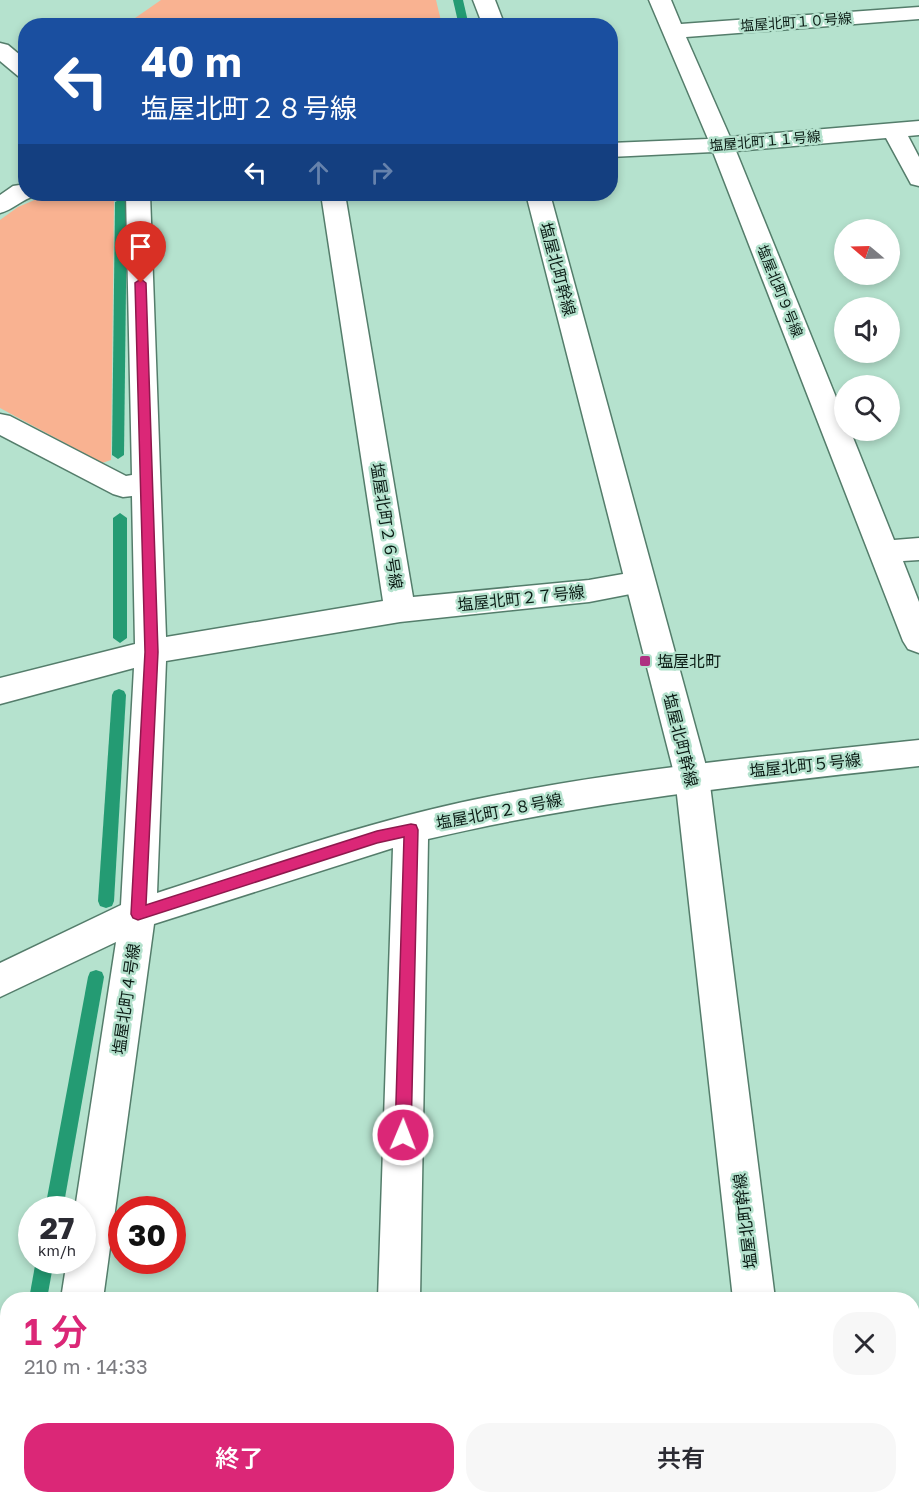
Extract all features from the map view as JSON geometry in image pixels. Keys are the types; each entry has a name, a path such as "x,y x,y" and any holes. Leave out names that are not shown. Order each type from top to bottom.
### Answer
{"street":[{"path":"484,0 491,18"},
{"name":"塩屋北町９号線","path":"660,0 722,145 919,641"},
{"name":"塩屋北町１０号線","path":"674,31 919,13"},
{"name":"塩屋北町１１号線","path":"618,150 722,145 919,128"},
{"path":"893,130 919,179"},
{"path":"0,206 18,194"},
{"name":"塩屋北町４号線","path":"83,1292 138,914 151,652 138,201"},
{"name":"塩屋北町２６号線","path":"0,691 151,652 400,610 334,201"},
{"name":"塩屋北町幹線","path":"540,201 692,777 753,1292"},
{"path":"0,423 123,487 146,483"},
{"path":"884,551 919,549"},
{"name":"塩屋北町２７号線","path":"400,610 589,591 640,582"},
{"name":"塩屋北町５号線","path":"692,777 919,753"},
{"name":"塩屋北町２８号線","path":"0,981 138,914 377,837 492,810 692,777"},
{"path":"399,1292 411,830"}],"shaded area":[{"path":"161,0 436,0 440,18 135,18"},
{"path":"32,201 114,201 111,460 102,463 0,408 0,220 18,207"}],"waterway":[{"path":"458,0 462,18"},
{"path":"118,455 121,202"},
{"path":"120,518 120,638"},
{"path":"106,901 119,695"},
{"path":"56,1196 96,977"},
{"path":"39,1292 42,1274"}],"place":[{"name":"塩屋北町","path":"645,661"}],"route":[{"path":"141,283 151,652 138,914 377,837 411,830 403,1135"}]}
